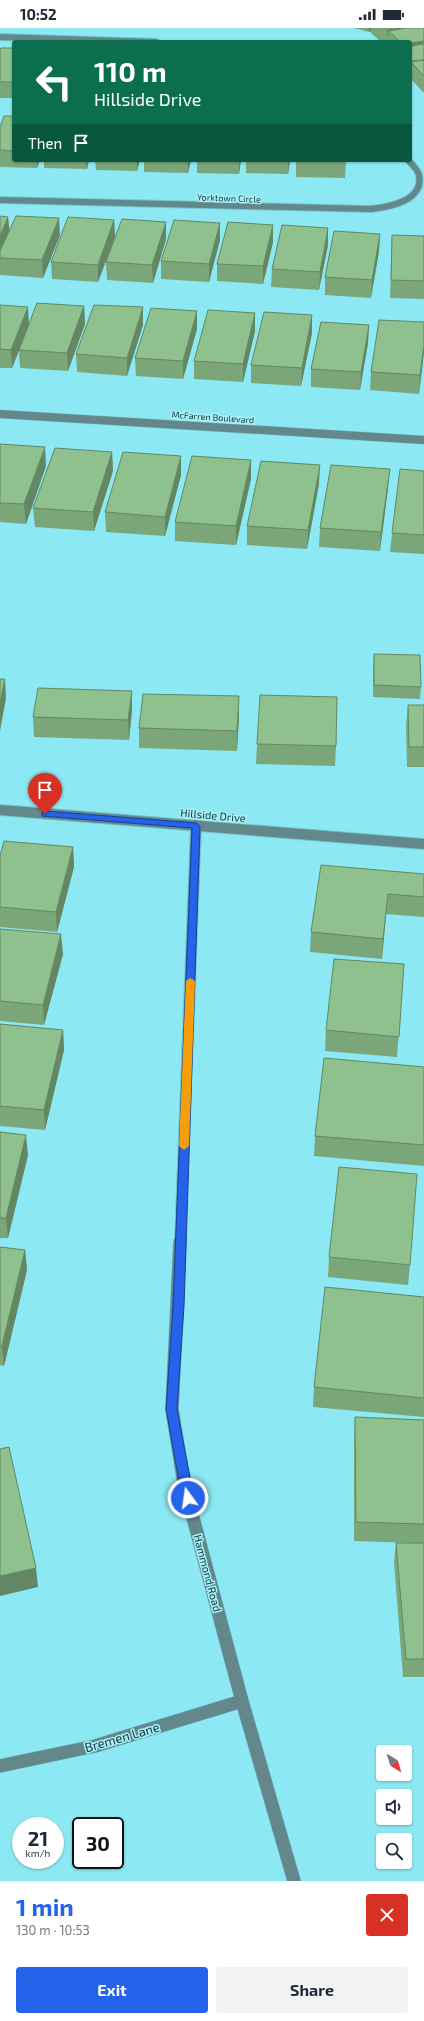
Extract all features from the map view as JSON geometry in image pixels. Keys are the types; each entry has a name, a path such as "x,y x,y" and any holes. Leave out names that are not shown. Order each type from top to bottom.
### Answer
{"street":[{"path":"0,37 94,40"},
{"name":"Yorktown Circle","path":"0,200 363,210 381,209 410,198 416,192 420,183 418,174 409,162"},
{"name":"McFarren Boulevard","path":"0,414 424,440"},
{"name":"Hillside Drive","path":"0,810 424,844"},
{"name":"Hammond Road","path":"196,826 178,1306 172,1409 184,1484 242,1701 294,1881"},
{"name":"Bremen Lane","path":"0,1766 94,1746 242,1701"}],"building":[{"path":"385,28 399,28 387,30"},
{"path":"406,28 424,28 424,41 412,43 412,40 399,40 388,31"},
{"path":"424,44 424,60 412,61 412,46"},
{"path":"12,48 12,82 0,82 0,49"},
{"path":"424,60 424,76 412,63"},
{"path":"4,116 12,116 12,151 0,150 0,127"},
{"path":"0,216 8,217 0,236"},
{"path":"16,216 59,218 42,260 0,258 0,251"},
{"path":"68,217 114,220 98,265 51,262"},
{"path":"122,219 166,222 152,265 106,262"},
{"path":"174,220 220,223 209,264 161,261"},
{"path":"228,222 273,225 263,266 217,264"},
{"path":"282,225 328,228 320,272 272,269"},
{"path":"334,231 380,234 372,280 325,277"},
{"path":"392,235 424,236 424,281 391,280"},
{"path":"37,303 84,306 67,353 19,350"},
{"path":"0,305 28,307 11,350 0,349"},
{"path":"94,305 143,307 127,358 76,354"},
{"path":"151,308 197,311 183,361 135,358"},
{"path":"208,310 255,313 243,364 194,361"},
{"path":"264,312 312,315 302,368 251,365"},
{"path":"379,320 424,322 424,345 420,375 371,372"},
{"path":"321,322 369,325 361,372 311,369"},
{"path":"0,444 45,447 24,504 0,503"},
{"path":"55,448 112,452 93,512 33,508"},
{"path":"123,452 181,456 165,517 105,512"},
{"path":"192,456 251,460 236,526 175,522"},
{"path":"261,461 320,465 308,530 247,526"},
{"path":"331,465 390,469 381,532 320,528"},
{"path":"400,469 424,471 424,535 392,533"},
{"path":"374,654 420,655 421,687 374,685"},
{"path":"0,679 5,679 0,703"},
{"path":"38,688 132,691 128,720 33,717"},
{"path":"143,694 239,696 237,731 139,728"},
{"path":"260,695 337,697 336,746 257,744"},
{"path":"408,705 424,705 424,747 409,747"},
{"path":"4,841 73,847 56,912 0,907 0,856"},
{"path":"321,865 424,874 424,897 388,894 383,939 311,932"},
{"path":"0,929 61,934 43,1005 0,1001"},
{"path":"334,959 404,964 399,1037 326,1030"},
{"path":"0,1024 63,1030 44,1110 0,1106"},
{"path":"324,1058 424,1067 424,1145 315,1136"},
{"path":"0,1132 26,1135 6,1218 0,1218"},
{"path":"339,1167 417,1174 410,1265 329,1257"},
{"path":"0,1247 25,1250 2,1346 0,1346"},
{"path":"325,1287 424,1297 424,1398 314,1387"},
{"path":"355,1417 424,1420 424,1524 356,1522"},
{"path":"9,1447 36,1568 0,1576 0,1449"},
{"path":"396,1543 424,1543 424,1659 406,1659"}],"slow traffic":[{"path":"184,1146 190,981"}],"route":[{"path":"45,814 196,826 178,1306 172,1409 184,1484 188,1498"}]}
